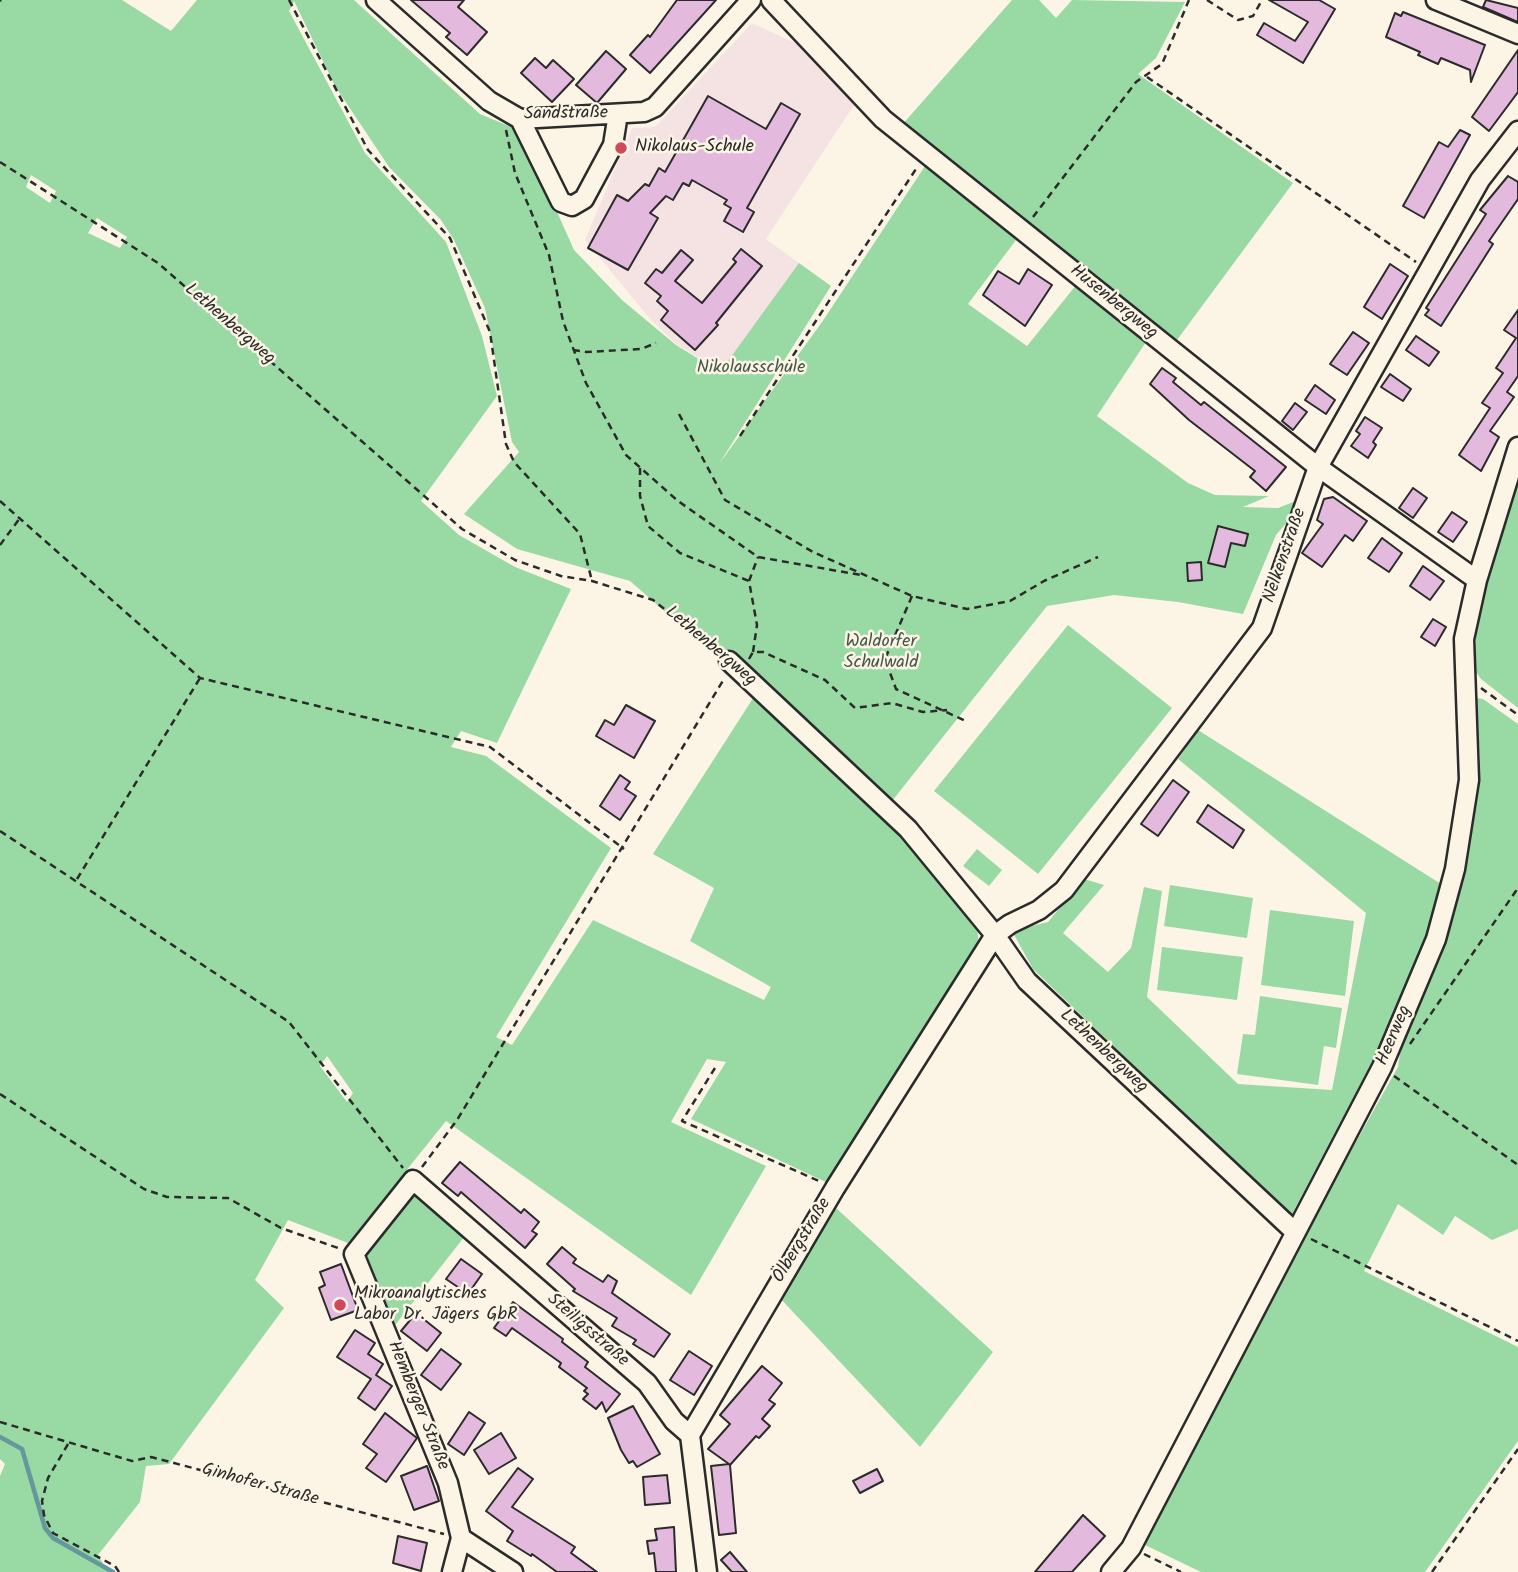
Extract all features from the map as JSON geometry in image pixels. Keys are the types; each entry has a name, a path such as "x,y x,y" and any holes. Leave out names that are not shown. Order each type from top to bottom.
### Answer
{"street":[{"name":"Sandstraße","path":"376,0 502,110 520,119 644,112 655,107 751,0"},
{"name":"Husenbergweg","path":"771,0 883,119 1318,467 1477,580"},
{"path":"1436,0 1518,34"},
{"path":"520,119 561,202 572,206 584,199 613,145 618,114"},
{"name":"Nelkenstraße","path":"995,935 1010,923 1039,910 1064,890 1262,628 1318,467 1480,180 1518,131"},
{"name":"Heerweg","path":"1111,1572 1131,1548 1294,1231 1382,1067 1436,939 1455,869 1469,780 1464,639 1477,580 1518,447"},
{"name":"Lethenbergweg","path":"735,666 908,829 995,935 1027,981 1294,1231"},
{"name":"Ölbergstraße","path":"690,1435 835,1188 995,935"},
{"path":"354,1254 413,1180"},
{"name":"Steiligsstraße","path":"413,1180 647,1383 674,1421 690,1435"},
{"name":"Hemberger Straße","path":"354,1254 448,1483 461,1538 453,1572"},
{"path":"690,1435 707,1572"},
{"path":"461,1538 513,1572"}],"path":[{"path":"289,0 368,150 450,239 489,332 506,444 514,462 580,534 592,581"},
{"path":"1022,230 1136,82 1147,77 1162,64 1189,0"},
{"path":"1207,0 1238,20 1254,16 1262,0"},
{"path":"1147,77 1428,270"},
{"path":"502,110 515,173 549,255 563,321 573,349 586,383 626,455 678,501 758,557 861,575"},
{"path":"740,436 926,154"},
{"name":"Lethenbergweg","path":"0,162 158,262 462,529 515,559 561,576 592,581 653,600 735,666"},
{"path":"573,349 586,352 640,349 656,343"},
{"path":"679,415 725,500 813,552 912,596 968,609 1010,601 1044,581 1098,557"},
{"path":"640,467 639,496 648,526 680,552 749,581"},
{"path":"0,501 200,678 491,747 624,849"},
{"path":"0,545 20,518"},
{"path":"753,652 757,625 749,581 758,557"},
{"path":"912,596 886,659 896,690 947,710 968,722"},
{"path":"0,831 77,879 289,1022 413,1180 457,1119 735,666 753,652 763,652 825,680 855,708 892,703 923,712 947,710"},
{"path":"77,879 200,678"},
{"path":"1465,684 1478,686 1518,715"},
{"path":"1410,1044 1518,888"},
{"path":"1382,1067 1518,1165"},
{"path":"715,1068 682,1121 835,1188"},
{"path":"0,1094 144,1189 167,1197 228,1198 281,1228 354,1254"},
{"path":"1294,1231 1518,1341"},
{"name":"Ginhofer Straße","path":"0,1422 132,1461 151,1457 461,1538"},
{"path":"68,1444 48,1478 42,1501 44,1515 53,1533 115,1566 119,1572"},
{"path":"1432,1572 1518,1449"},
{"path":"1131,1548 1181,1572"}],"shaded area":[{"name":"Nikolausschule","path":"752,23 802,46 856,102 766,239 799,263 721,372 675,343 651,320 585,240 632,128 655,127"}],"green space":[{"name":"Waldorfer Schulwald","path":"0,0 122,0 171,31 197,0 354,0 480,114 516,129 548,178 558,214 574,250 622,300 676,345 720,372 799,263 831,286 719,464 822,322 927,163 1016,240 968,304 1027,346 1077,284 1146,342 1097,416 1188,483 1215,495 1269,496 1243,507 1278,508 1301,499 1295,513 1276,535 1243,614 1178,602 1114,595 1047,606 892,801 884,793 876,802 811,732 731,669 630,581 517,549 464,514 519,452 512,442 485,308 454,240 441,220 389,167 335,86 294,1 289,11 365,153 446,242 482,336 497,396 421,501 459,535 515,567 571,589 497,743 461,731 451,747 486,756 611,848 496,1037 512,1045 593,920 764,1000 771,987 690,941 714,888 653,854 757,692 902,834 977,926 979,946 830,1184 691,1119 726,1062 707,1059 671,1122 766,1166 691,1295 446,1121 348,1243 288,1220 255,1280 284,1308 169,1464 146,1466 140,1502 98,1555 108,1572 0,1572 0,1476 5,1464 0,1459","holes":["31,175 56,191 50,203 26,187","97,218 127,237 120,248 88,233","327,1056 353,1093 347,1102 320,1066"]},
{"path":"1012,0 1039,0 1056,18 1072,0 1185,2 1156,58 1138,74 1293,183 1174,344 901,126"},
{"path":"1518,478 1518,708 1481,679 1474,669 1477,619"},
{"path":"1068,625 1172,708 1038,874 934,791"},
{"path":"1477,698 1483,699 1518,724 1518,1229 1492,1240 1455,1216 1443,1235 1398,1204 1364,1271 1518,1347 1518,1441 1425,1572 1201,1572 1143,1544 1325,1197 1398,1067 1402,1039 1443,944 1464,870 1480,763"},
{"path":"1198,730 1441,884 1424,945 1386,1035 1291,1216 1033,969 1012,931 1048,922 1084,879 1104,885 1063,933 1108,972 1131,948 1144,887 1162,891 1147,997 1238,1084 1332,1090 1366,913 1178,759"},
{"path":"977,849 1002,870 989,886 963,866"},
{"path":"1170,885 1253,898 1247,938 1164,926"},
{"path":"1270,910 1354,921 1345,996 1261,985"},
{"path":"1162,947 1243,957 1237,1000 1157,990"},
{"path":"1260,996 1342,1008 1336,1048 1324,1046 1318,1085 1237,1074 1243,1034 1255,1035"},
{"path":"415,1191 465,1236 392,1329 365,1257"},
{"path":"836,1208 993,1352 920,1447 778,1296"}],"building":[{"path":"411,0 464,0 458,7 487,32 467,55 446,37 450,33"},
{"path":"677,0 716,0 650,73 630,55 648,35 650,37"},
{"path":"1269,0 1319,0 1335,9 1303,63 1257,35 1264,23 1295,41 1308,22"},
{"path":"1486,0 1518,8 1518,22 1483,7"},
{"path":"1403,12 1485,45 1471,82 1470,70 1441,58 1438,64 1418,55 1420,52 1386,37 1395,13 1401,16"},
{"path":"1518,50 1518,92 1489,131 1472,117"},
{"path":"606,51 626,69 597,103 576,85"},
{"path":"535,58 546,68 553,60 574,79 552,102 521,73"},
{"path":"708,96 766,129 781,103 800,114 747,208 754,212 743,232 724,221 731,208 724,204 727,200 692,180 689,186 683,183 673,200 666,196 650,213 658,218 628,270 588,248 617,195 628,201 645,184 649,186 659,168 665,172"},
{"path":"1460,130 1470,135 1424,218 1403,206 1439,142 1448,147"},
{"path":"1508,176 1518,182 1518,199 1489,241 1493,244 1441,326 1425,315 1429,310 1426,308 1486,214 1480,210"},
{"path":"741,249 762,266 716,323 718,325 695,350 661,320 668,311 657,301 661,296 645,283 656,269 662,273 681,250 693,260 675,281 702,303 736,262 733,259"},
{"path":"1390,264 1408,276 1382,319 1364,307"},
{"path":"1028,269 1052,285 1025,326 983,295 998,271 1019,284"},
{"path":"1518,310 1518,376 1507,392 1514,397 1490,431 1499,437 1481,471 1459,455 1490,408 1482,403 1503,373 1496,368 1516,338 1504,330"},
{"path":"1353,332 1369,343 1347,375 1330,364"},
{"path":"1416,336 1439,352 1429,366 1406,350"},
{"path":"1162,368 1176,378 1173,382 1201,405 1204,402 1286,467 1266,491 1250,477 1255,471 1189,420 1150,384"},
{"path":"1390,374 1411,389 1403,401 1381,387"},
{"path":"1315,385 1335,400 1326,414 1305,400"},
{"path":"1295,403 1307,412 1293,430 1282,421"},
{"path":"1365,417 1382,428 1373,442 1376,445 1368,458 1351,446 1360,434 1356,431"},
{"path":"1413,488 1427,498 1413,518 1399,508"},
{"path":"1333,497 1367,521 1353,541 1345,535 1322,567 1302,553 1323,524 1317,520 1324,499"},
{"path":"1452,512 1467,522 1453,542 1438,532"},
{"path":"1218,526 1248,534 1245,546 1231,543 1225,567 1208,563"},
{"path":"1382,538 1402,553 1389,572 1368,558"},
{"path":"1201,562 1202,580 1188,581 1187,563"},
{"path":"1423,566 1444,581 1430,600 1410,586"},
{"path":"1433,619 1446,627 1435,646 1421,637"},
{"path":"626,705 655,721 634,758 596,736 605,720 614,725"},
{"path":"620,775 630,782 625,789 636,796 620,820 600,806"},
{"path":"1173,780 1189,792 1158,836 1141,824"},
{"path":"1208,805 1244,830 1233,848 1197,822"},
{"path":"460,1162 521,1213 524,1209 539,1222 532,1231 537,1234 525,1248 461,1192 458,1196 442,1183"},
{"path":"562,1247 576,1259 573,1263 603,1282 608,1275 617,1281 612,1293 670,1334 654,1357 633,1344 636,1340 612,1326 617,1318 573,1291 575,1289 547,1264"},
{"path":"461,1259 482,1274 468,1294 446,1279"},
{"path":"341,1264 358,1310 331,1320 319,1288 325,1285 320,1272"},
{"path":"513,1302 563,1339 562,1342 588,1362 585,1367 620,1394 606,1412 602,1402 596,1409 583,1399 588,1394 584,1391 587,1388 559,1367 561,1363 512,1328 506,1336 494,1328"},
{"path":"416,1313 441,1333 427,1351 401,1331"},
{"path":"355,1330 375,1343 368,1354 383,1364 376,1375 392,1386 375,1410 358,1398 371,1379 337,1357"},
{"path":"441,1349 461,1364 441,1390 421,1375"},
{"path":"689,1351 712,1366 694,1395 670,1380"},
{"path":"762,1366 782,1383 769,1400 775,1404 762,1419 770,1426 759,1438 756,1436 730,1465 736,1533 719,1535 711,1466 729,1464 708,1449 730,1424 720,1415"},
{"path":"633,1406 660,1454 637,1467 633,1461 629,1463 621,1450 608,1418"},
{"path":"469,1412 485,1423 464,1455 448,1444"},
{"path":"385,1413 417,1438 386,1482 366,1468 377,1454 363,1444"},
{"path":"501,1433 516,1458 489,1474 474,1450"},
{"path":"427,1466 439,1501 414,1510 401,1476"},
{"path":"518,1468 533,1479 512,1507 575,1547 571,1553 597,1572 557,1572 532,1554 531,1556 507,1541 513,1531 486,1511"},
{"path":"877,1469 883,1481 860,1493 853,1481"},
{"path":"667,1475 670,1503 645,1505 643,1477"},
{"path":"1083,1515 1105,1536 1072,1572 1035,1572"},
{"path":"674,1527 676,1572 656,1572 654,1553 649,1554 647,1541 657,1540 655,1529"},
{"path":"398,1536 427,1543 421,1571 393,1563"},
{"path":"730,1552 747,1572 732,1572 721,1560"}],"waterway":[{"path":"0,1437 22,1449 45,1528 53,1538 113,1572"}],"place":[{"name":"Nikolaus-Schule","path":"621,148"},
{"name":"Mikroanalytisches Labor Dr. Jägers GbR","path":"340,1305"}]}
